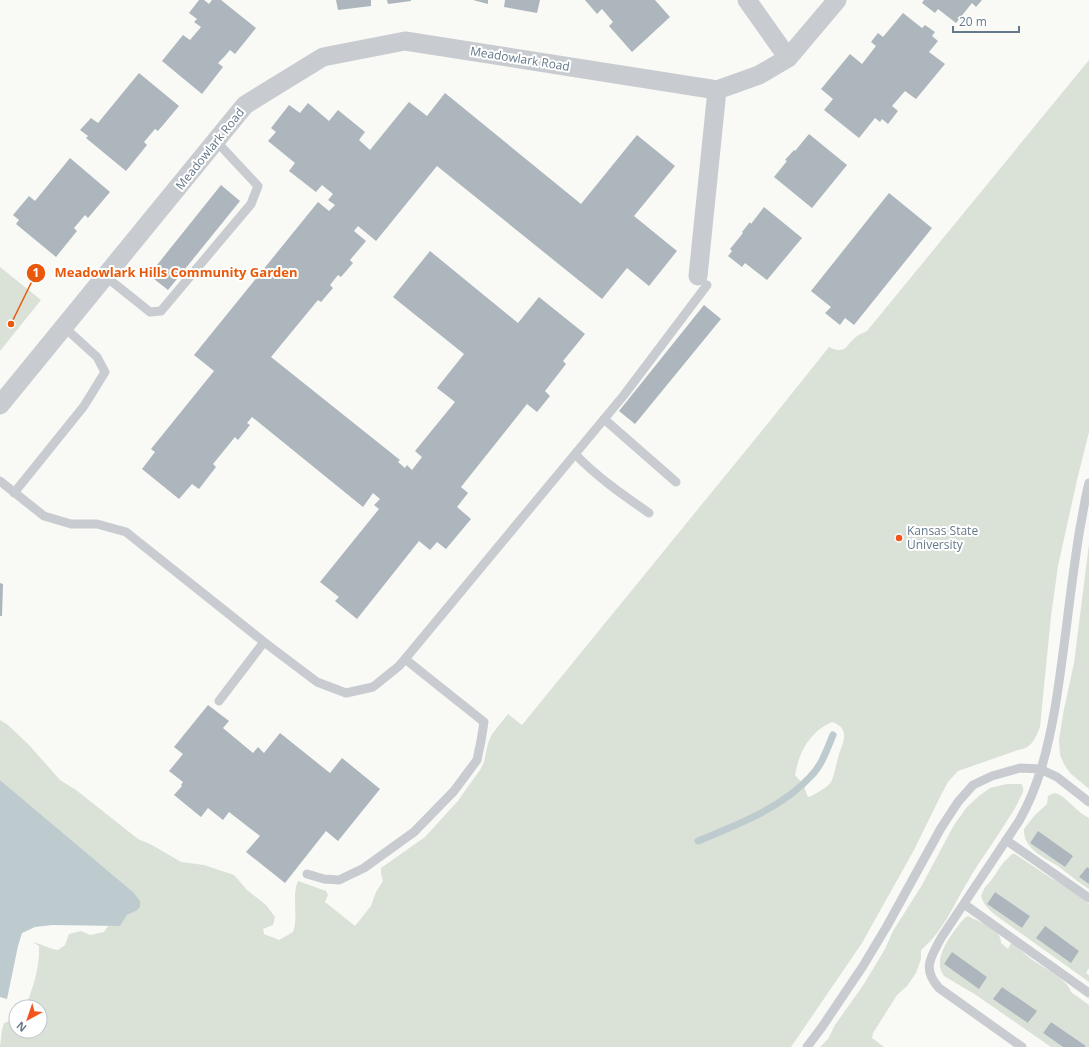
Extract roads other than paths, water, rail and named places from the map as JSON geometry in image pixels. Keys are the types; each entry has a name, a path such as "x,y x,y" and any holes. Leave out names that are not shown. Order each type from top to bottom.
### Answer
{"street":[{"path":"747,0 788,58"},
{"name":"Meadowlark Road","path":"0,405 245,105 323,57 405,41 717,90 759,75 788,58 837,0"},
{"path":"702,281 717,90"}],"lane":[{"path":"105,276 150,312 161,311 251,204 258,186 216,141"},
{"path":"0,482 44,516 71,524 97,524 126,532 264,642 317,682 346,693 373,687 399,666 406,658 624,395 702,281"},
{"path":"14,493 84,406 105,372 97,357 64,327"},
{"path":"604,419 676,482"},
{"path":"574,454 589,469 611,487 649,513"},
{"path":"1022,1047 938,988 932,980 928,969 931,957 941,938 1006,840 1028,805 1036,787 1048,744 1059,685 1078,544 1089,483"},
{"path":"219,701 264,642"},
{"path":"308,874 324,879 339,880 364,868 414,832 454,791 476,760 482,741 484,722 406,658"},
{"path":"807,1047 863,966 888,926 941,828 958,802 973,785 992,776 1020,768 1040,769 1057,777 1089,802"},
{"path":"1006,840 1089,898"},
{"path":"964,904 1089,993"}],"waterway":[{"path":"698,841 743,822 787,797 815,772 824,757 833,735"}],"place":[{"name":"Meadowlark Hills Community Garden","path":"11,324"},
{"name":"Kansas State University","path":"899,538"}]}
